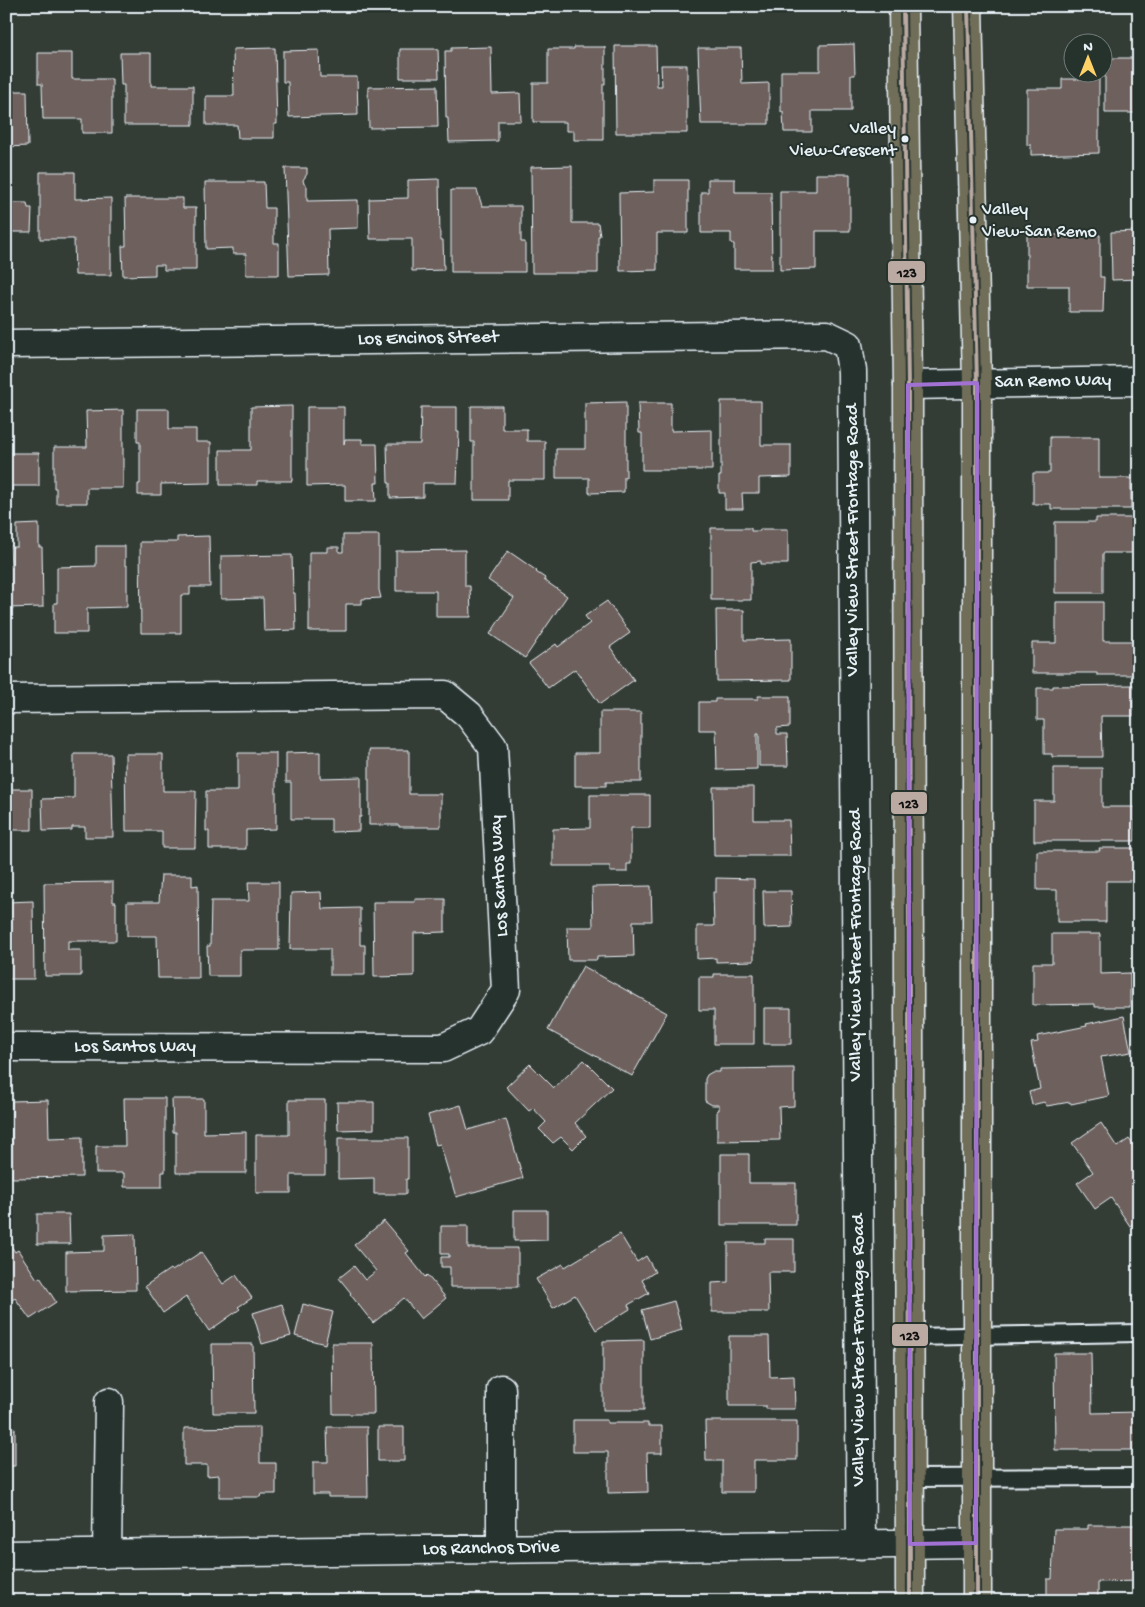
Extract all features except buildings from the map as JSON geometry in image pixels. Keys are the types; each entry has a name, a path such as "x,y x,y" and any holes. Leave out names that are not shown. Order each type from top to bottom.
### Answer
{"main road":[{"path":"903,6 908,385 910,1601"},
{"path":"968,6 977,383 977,1601"}],"street":[{"name":"Los Encinos Street","path":"6,344 827,336 848,345"},
{"name":"Valley View Street Frontage Road","path":"848,345 852,371 860,1545"},
{"name":"San Remo Way","path":"908,385 1139,381"},
{"name":"Los Santos Way","path":"6,699 445,696 469,715 493,747 506,990 479,1031 443,1048 6,1047"},
{"path":"501,1389 501,1549"},
{"path":"107,1554 109,1402"},
{"name":"Los Ranchos Drive","path":"6,1555 976,1543"}],"lane":[{"path":"909,1337 1139,1333"},
{"path":"910,1478 1139,1477"}],"highlighted area":[{"path":"977,383 976,1543 910,1544 908,385"}],"transit line":[{"name":"123","path":"903,6 908,385 910,1601"},
{"name":"123","path":"968,6 977,383 977,1601"}],"place":[{"name":"Valley View-Crescent","path":"905,139"},
{"name":"Valley View-San Remo","path":"973,220"}]}
